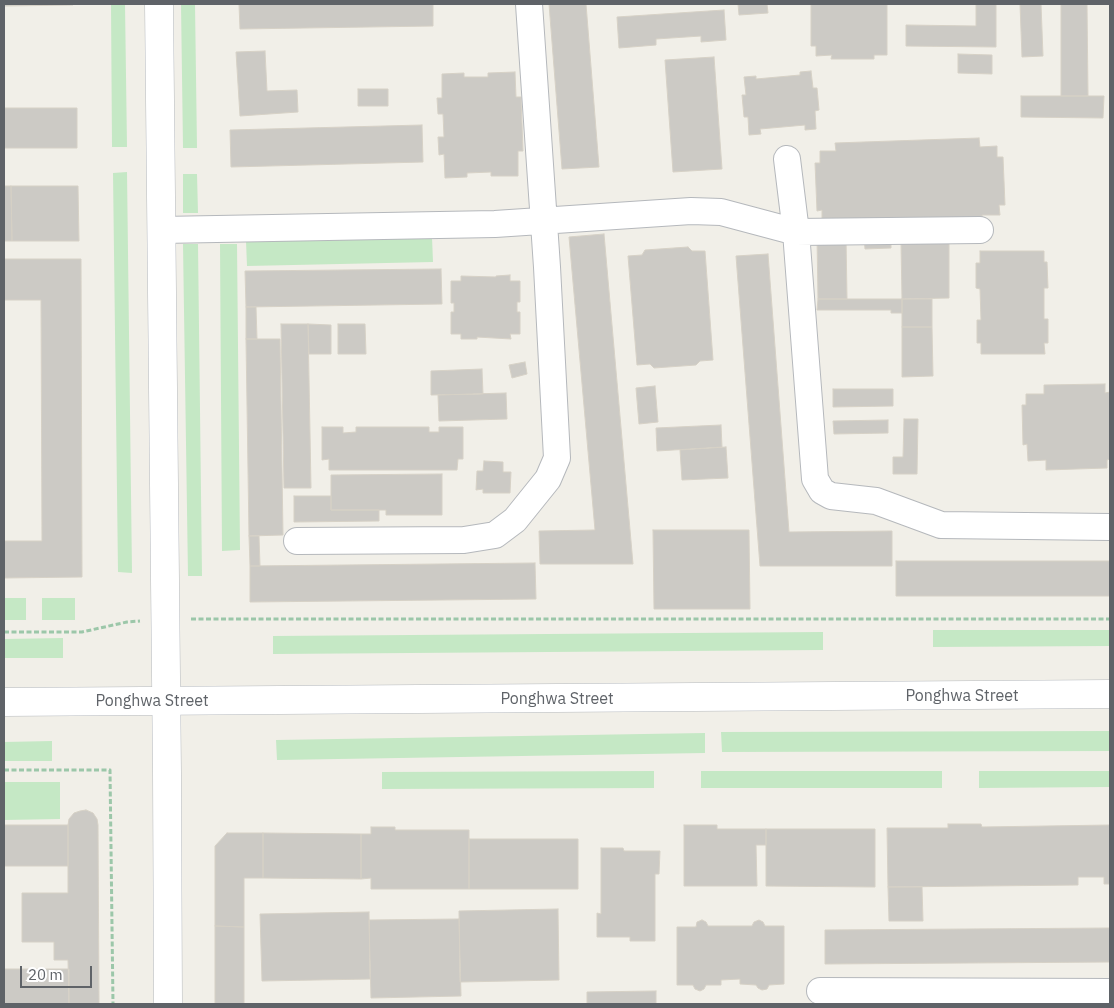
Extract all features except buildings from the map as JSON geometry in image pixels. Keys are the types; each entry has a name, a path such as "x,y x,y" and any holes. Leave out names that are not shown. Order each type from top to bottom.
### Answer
{"main road":[{"path":"159,4 168,1004"},
{"name":"Ponghwa Street","path":"4,702 1110,694"}],"street":[{"path":"297,541 464,540 495,535 515,520 548,479 556,458 544,221 529,4"},
{"path":"787,159 796,232 815,479 822,491 831,496 876,501 941,525 1110,527"},
{"path":"161,230 486,224 691,211 721,212 796,232 980,230"},
{"path":"820,991 1110,992"}],"path":[{"path":"4,632 82,632 127,622 165,619 1110,619"},
{"path":"4,770 110,770 113,1004"}],"green space":[{"path":"111,4 125,4 127,147 112,147"},
{"path":"181,4 195,4 197,148 183,148"},
{"path":"127,172 132,573 118,572 113,173"},
{"path":"183,174 197,174 198,213 183,213"},
{"path":"432,237 433,262 247,266 246,241"},
{"path":"183,244 198,244 202,576 188,576"},
{"path":"220,244 237,244 240,550 222,551"},
{"path":"4,598 26,598 26,620 4,620"},
{"path":"42,598 75,598 75,620 42,620"},
{"path":"933,630 1110,630 1110,646 933,647"},
{"path":"823,632 823,650 273,654 273,636"},
{"path":"63,638 63,658 4,658 4,639"},
{"path":"1110,731 1110,751 722,752 721,732"},
{"path":"705,733 705,753 277,760 276,740"},
{"path":"52,741 52,761 4,761 4,742"},
{"path":"654,771 654,788 382,789 382,772"},
{"path":"701,771 942,771 942,788 701,788"},
{"path":"979,771 1110,771 1110,787 979,788"},
{"path":"4,782 60,782 60,819 4,820"}]}
